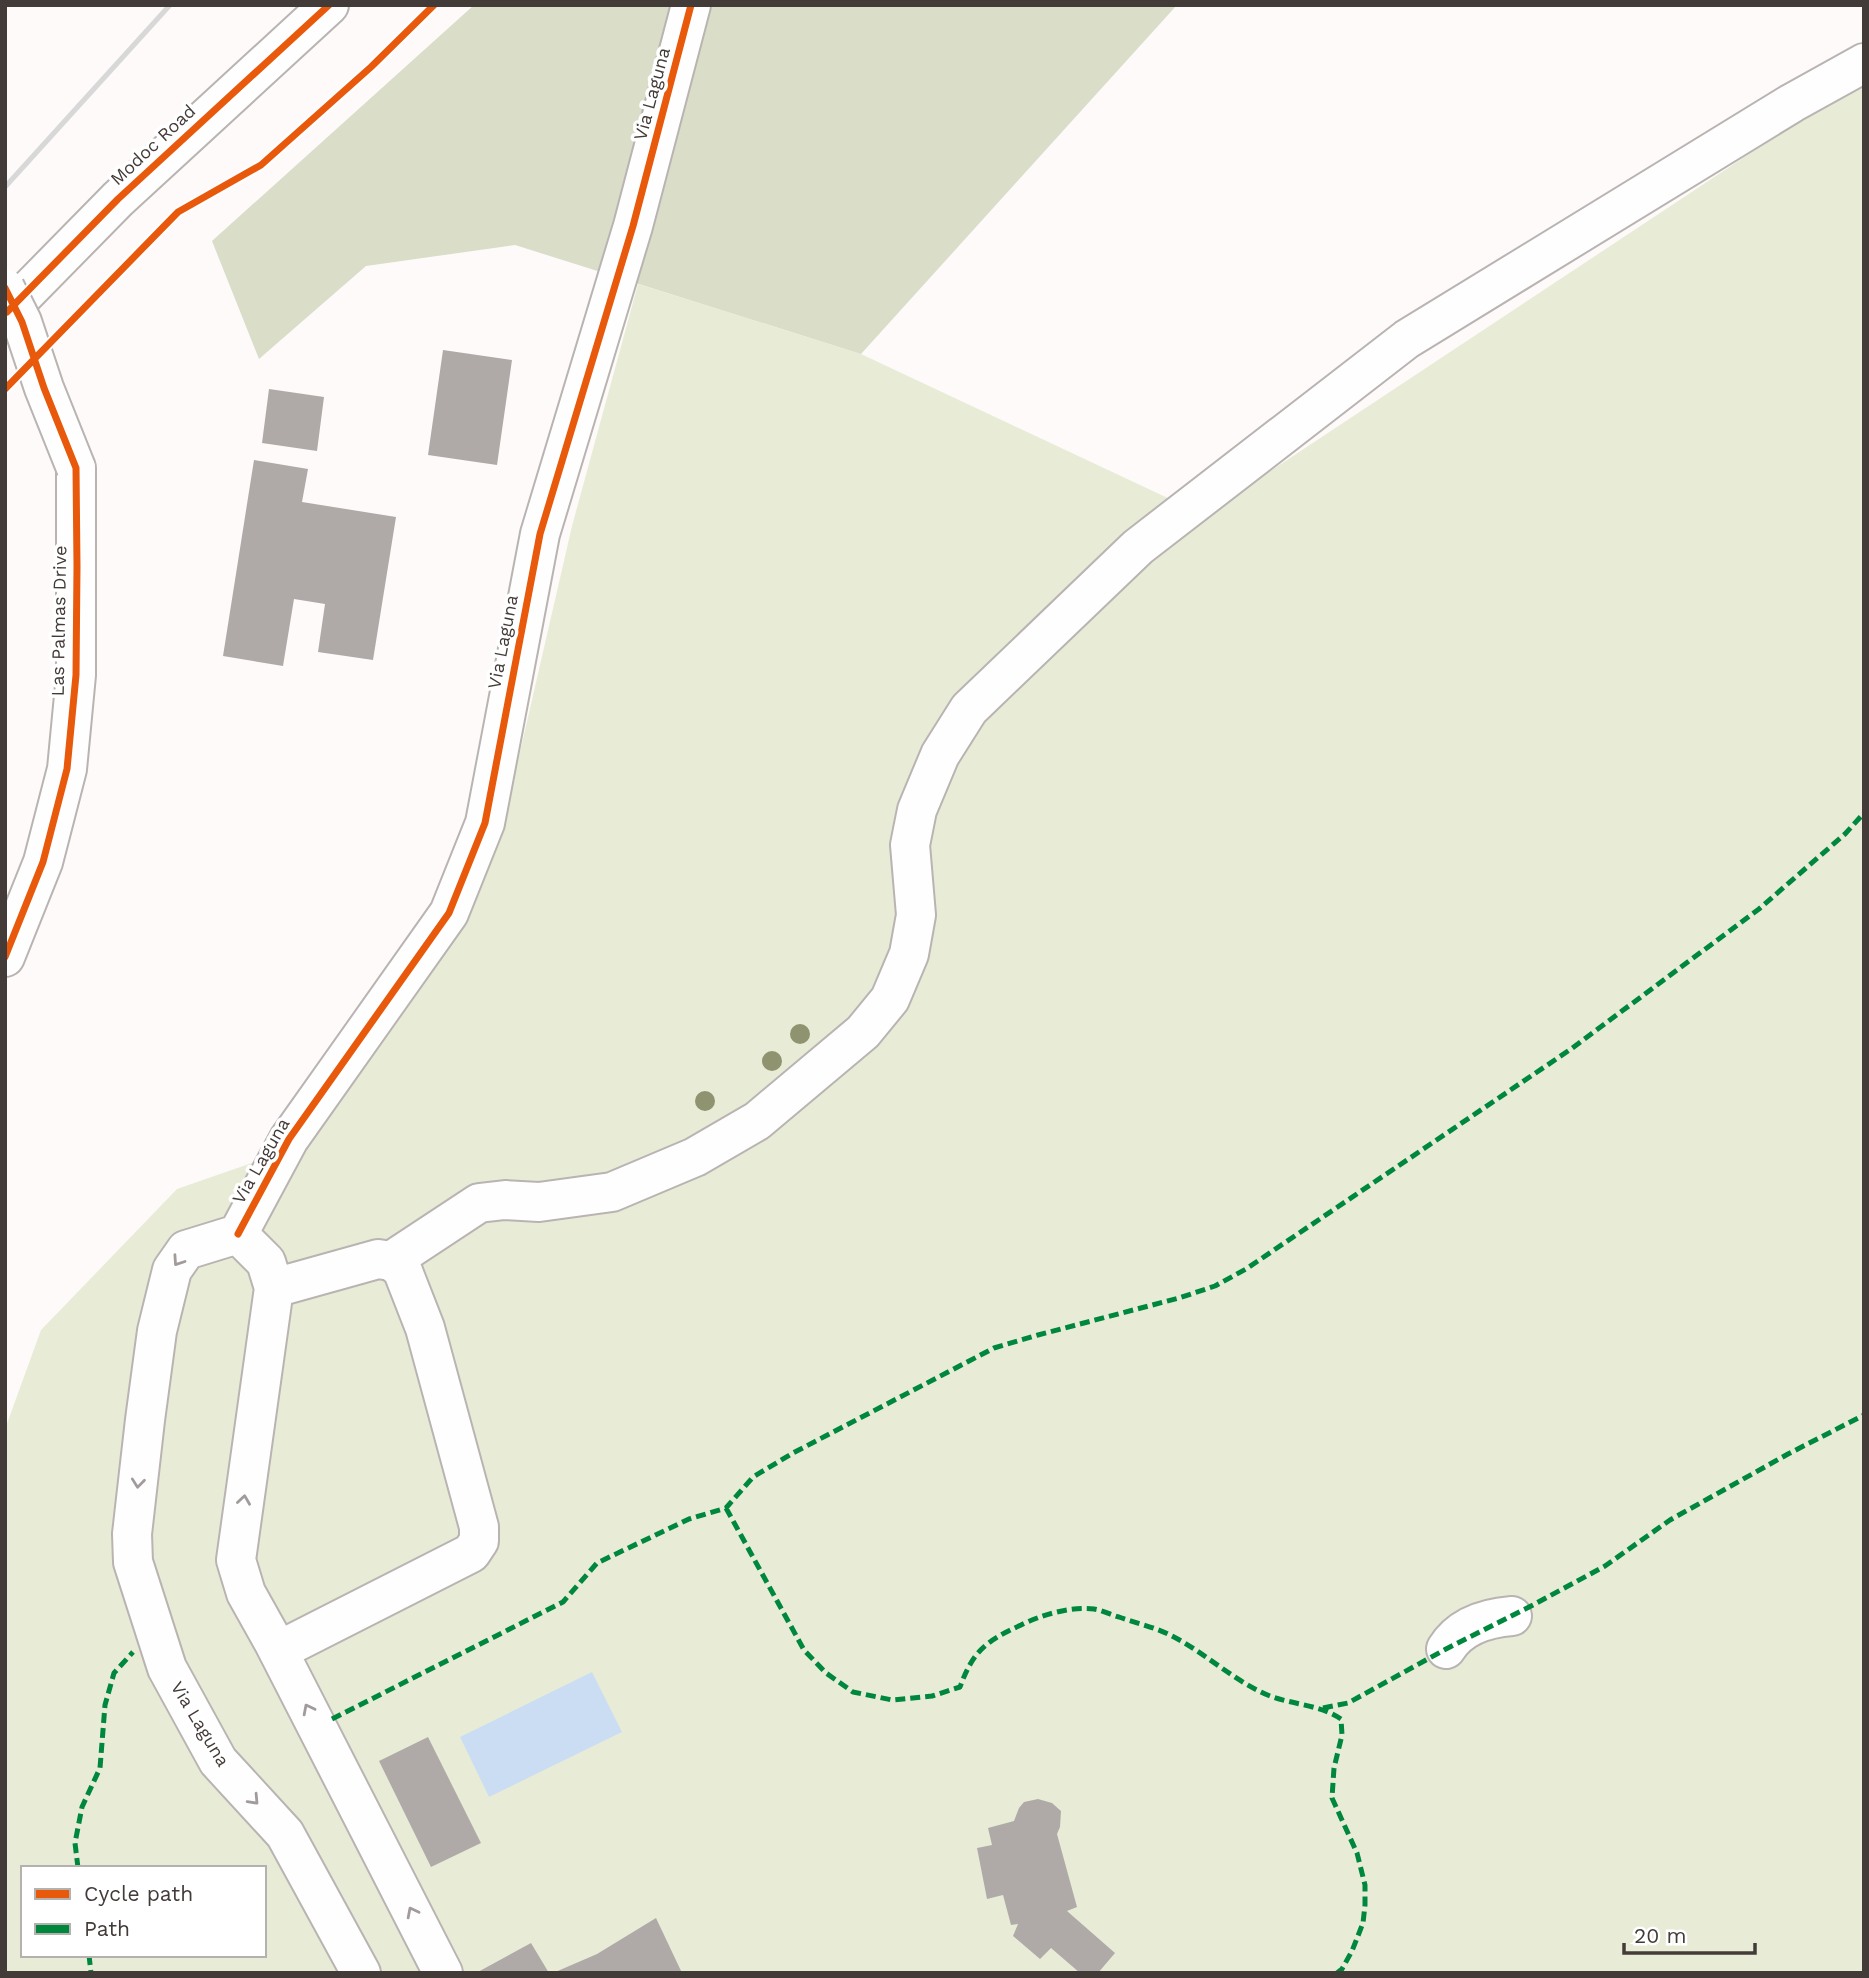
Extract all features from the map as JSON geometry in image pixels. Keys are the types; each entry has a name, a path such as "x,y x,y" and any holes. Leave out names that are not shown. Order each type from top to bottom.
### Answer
{"street":[{"name":"Modoc Road","path":"5,314 118,199 329,5"},
{"name":"Via Laguna","path":"361,1973 285,1834 218,1761 205,1738 167,1668 133,1562 132,1534 157,1331 172,1270 186,1250 238,1234 289,1139 449,914 485,823 540,534 633,226 691,5"},
{"path":"391,1261 479,1203 505,1200 539,1202 612,1192 695,1157 757,1121 863,1032 890,999 909,954 916,915 909,845 917,810 940,755 969,709 1139,547 1407,339 1792,103 1864,63"},
{"name":"Las Palmas Drive","path":"5,288 22,322 44,388 76,468 76,675 67,769 43,863 5,957"},
{"path":"238,1234 266,1262 274,1288 236,1560 246,1593 443,1973"},
{"path":"274,1288 378,1259 391,1261 402,1269 425,1328 479,1527 479,1541 471,1553 278,1651"},
{"path":"1446,1649 1453,1638 1465,1630 1491,1618 1512,1616"}],"green space":[{"path":"474,5 1177,5 861,354 515,245 366,266 259,359 212,241"},
{"path":"1864,85 1864,1973 5,1973 5,1429 41,1330 177,1189 309,1143 455,938 505,817 572,526 638,284 861,354 1204,515 1814,111"}],"water":[{"path":"592,1672 622,1732 489,1797 460,1737"}],"building":[{"path":"443,350 512,360 497,465 428,455"},
{"path":"269,389 324,397 317,451 262,443"},
{"path":"254,460 308,469 302,502 396,517 373,660 318,652 325,604 294,599 283,666 223,656"},
{"path":"428,1737 481,1843 431,1867 379,1761"},
{"path":"1038,1799 1052,1803 1061,1811 1057,1834 1077,1907 1067,1911 1115,1953 1098,1973 1080,1973 1051,1948 1040,1959 1013,1936 1018,1924 1011,1925 1003,1895 987,1899 977,1848 992,1845 988,1828 1014,1821 1024,1802"},
{"path":"656,1918 682,1973 553,1973 597,1954"},
{"path":"531,1943 549,1973 476,1973"}],"railway":[{"path":"5,187 170,5"}],"marked path":[{"path":"332,1719 563,1602 597,1563 689,1519 726,1508 753,1477 793,1453 994,1348 1179,1298 1215,1286 1246,1269 1571,1049 1759,909 1845,834 1864,813"},
{"path":"1323,1708 1348,1703 1533,1605 1605,1566 1670,1520 1864,1415"},
{"path":"726,1508 804,1650 826,1673 853,1692 892,1700 932,1696 960,1687 970,1664 982,1648 999,1636 1047,1615 1085,1608 1100,1610 1164,1632 1261,1692 1322,1710 1341,1719 1342,1735 1334,1768 1332,1798 1357,1853 1365,1885 1365,1905 1363,1923 1352,1951 1337,1973"},
{"path":"78,1866 75,1843 82,1807 100,1768 105,1705 114,1673 133,1652"},
{"path":"89,1957 91,1973"}],"cycle path":[{"path":"7,312 118,199 329,5"},
{"path":"5,389 178,212 261,165 371,67 434,5"},
{"path":"238,1234 289,1139 449,913 485,823 540,534 633,226 691,5"},
{"path":"5,288 22,322 44,388 76,468 77,566 76,675 67,769 43,862 5,957"}]}
